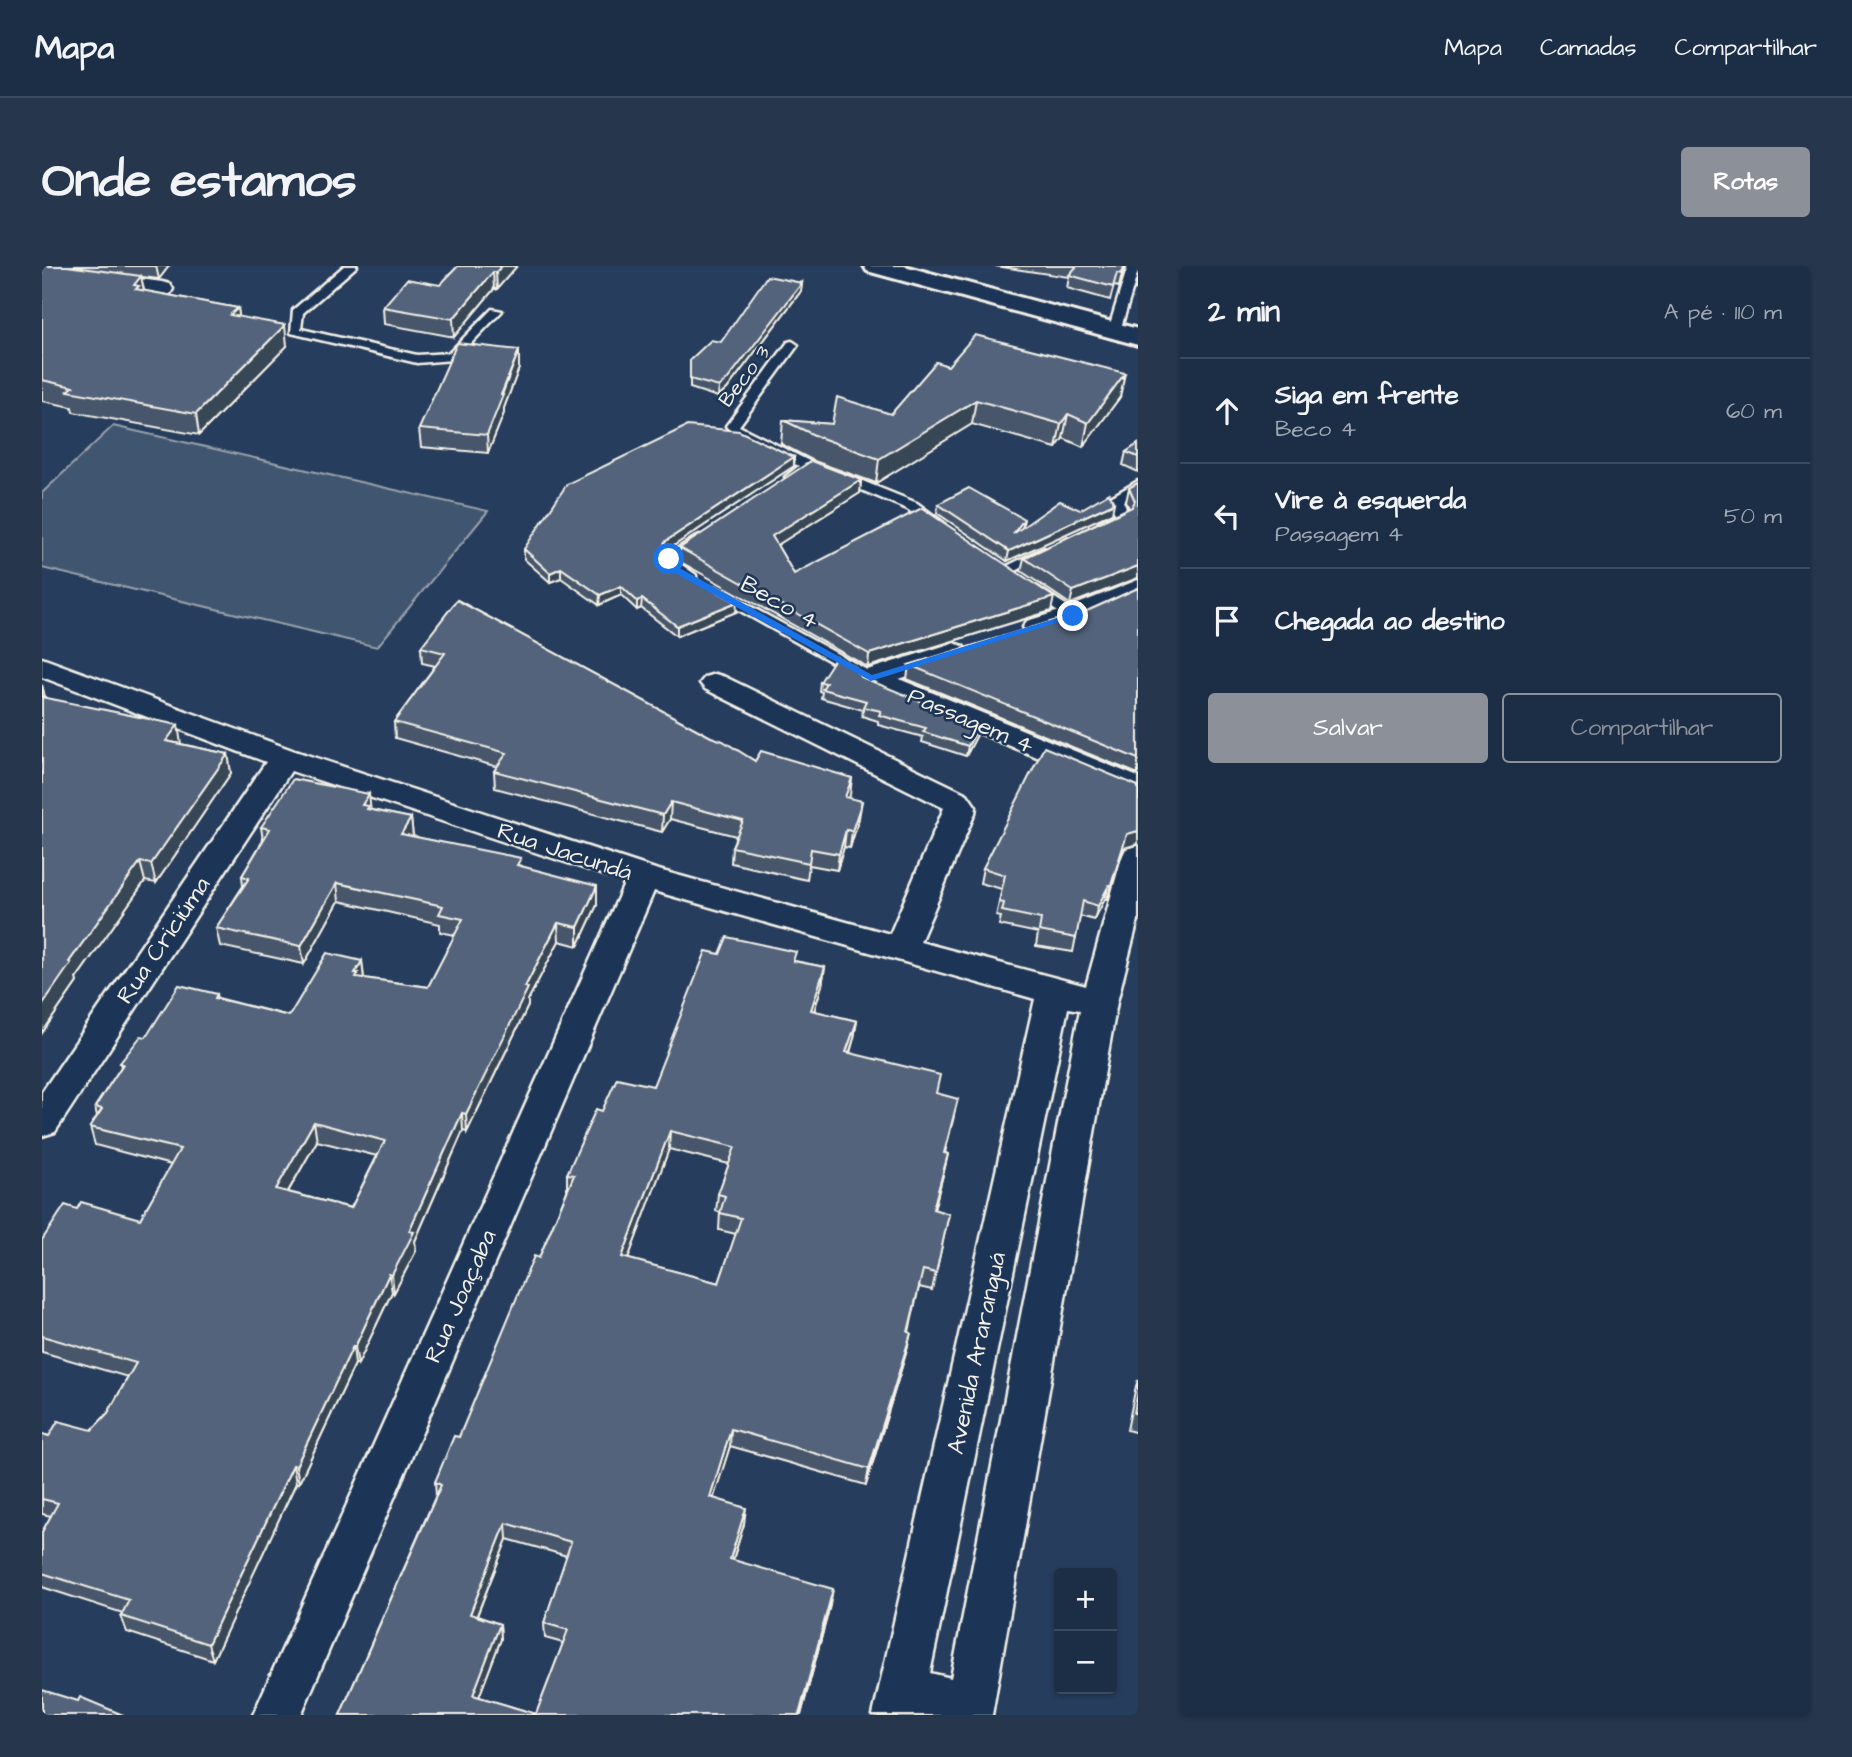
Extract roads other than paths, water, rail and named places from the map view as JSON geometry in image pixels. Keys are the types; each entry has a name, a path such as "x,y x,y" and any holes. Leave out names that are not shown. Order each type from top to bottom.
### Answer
{"main road":[{"path":"876,266 903,269 1126,334"}],"street":[{"path":"42,273 162,289"},
{"name":"Passagem 4","path":"871,678 1073,616 1138,588"},
{"name":"Rua Jacundá","path":"42,667 284,758 643,877 1054,992 1100,1002"},
{"name":"Passagem 4","path":"871,678 1138,789"},
{"path":"715,683 956,801 960,807 959,813 900,949"},
{"name":"Rua Criciúma","path":"42,1122 284,758"},
{"path":"900,1702 969,1711 1032,1356 1100,1002 1138,857"},
{"name":"Rua Joaçaba","path":"277,1715 643,877"},
{"name":"Avenida Araranguá","path":"900,1702 1054,992"},
{"path":"978,1345 1032,1356"}],"lane":[{"path":"351,266 298,312 295,331 417,359 452,356 496,311"},
{"path":"1126,334 1134,266"},
{"name":"Beco 3","path":"792,345 732,426 738,432 820,470"},
{"path":"785,481 820,470 912,506 954,535"},
{"path":"1090,531 1122,516 1116,500 1138,485"},
{"name":"Beco 4","path":"706,534 672,556 669,563 871,678"},
{"path":"1054,547 1012,574 1073,616"}]}
